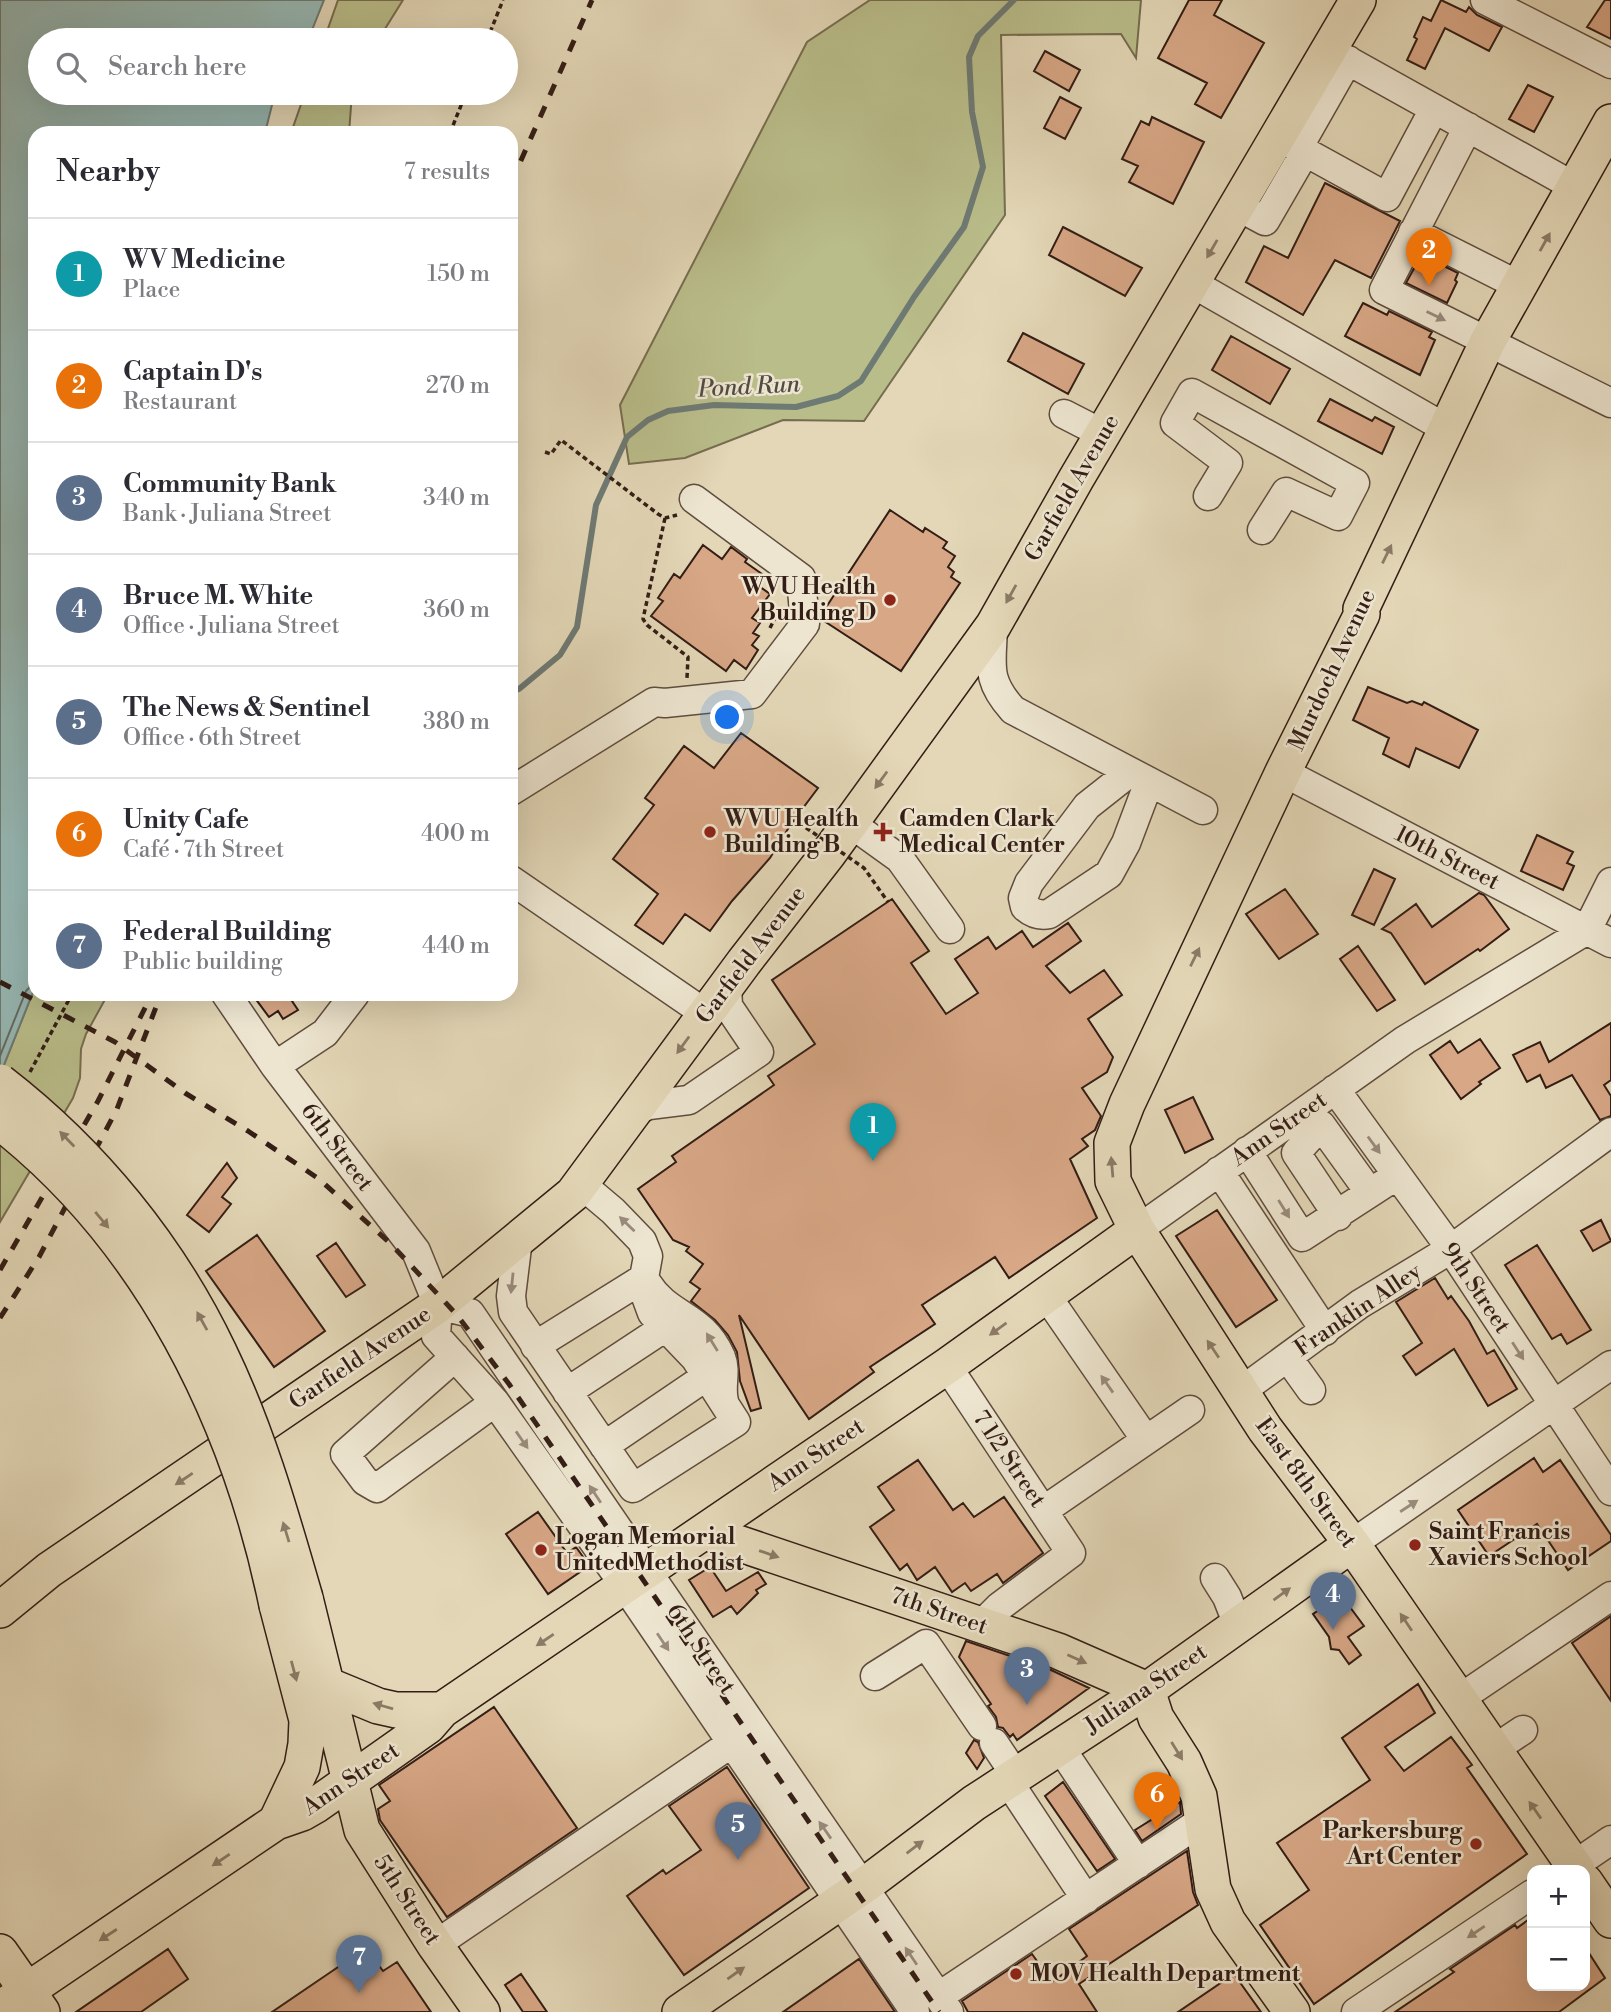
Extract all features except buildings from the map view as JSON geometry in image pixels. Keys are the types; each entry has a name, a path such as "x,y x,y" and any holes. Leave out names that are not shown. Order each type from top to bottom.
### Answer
{"main road":[{"name":"Garfield Avenue","path":"0,1610 49,1570 438,1305 573,1195 993,626 1237,206 1294,145 1338,55 1358,0"},
{"name":"Murdoch Avenue","path":"1137,1230 1113,1181 1112,1143 1160,1030 1362,614 1361,609 1488,341 1611,122"},
{"path":"13,1082 96,1170 160,1251 219,1351 269,1477 291,1602 307,1720 302,1766 276,1822"},
{"path":"0,1122 51,1165 98,1216 123,1246 175,1326 225,1430 266,1550 291,1602"},
{"name":"Ann Street","path":"23,2004 276,1822 316,1805 428,1726 442,1710 947,1366 1137,1230"},
{"name":"East 8th Street","path":"1137,1230 1265,1429 1352,1544 1571,1865"},
{"path":"1094,1261 1129,1259 1160,1266"},
{"name":"7th Street","path":"705,1532 1058,1651 1147,1690"},
{"name":"Juliana Street","path":"680,2012 852,1894 974,1803 1147,1690 1352,1544"},
{"name":"5th Street","path":"291,1602 327,1685 339,1744 351,1780 362,1830 435,1945 482,2012"},
{"path":"327,1685 378,1706 396,1710 442,1710"},
{"path":"1147,1690 1156,1718 1192,1779 1203,1820 1211,1880 1228,1922 1292,2012"},
{"path":"316,1805 338,1824 362,1830"},
{"name":"East 8th Street","path":"1590,1891 1611,1920"},
{"path":"0,1952 23,2004"}],"street":[{"path":"1485,0 1522,8 1611,64"},
{"path":"1338,55 1575,187"},
{"path":"1294,145 1387,197 1434,108"},
{"path":"1468,127 1384,290 1611,403"},
{"path":"1413,232 1520,286"},
{"path":"1192,283 1447,429"},
{"path":"1208,496 1228,463 1175,423 1192,393 1355,483 1338,516 1286,492 1262,530"},
{"path":"1064,414 1103,433"},
{"path":"518,787 654,702 752,694 805,624 801,578 694,499"},
{"path":"993,626 993,683 998,694 1013,710 1203,810"},
{"name":"10th Street","path":"1283,772 1599,937"},
{"path":"1140,777 1123,851 1109,874 1049,914 1030,911 1025,907 1023,898 1029,883 1087,806 1140,777"},
{"path":"850,823 900,859 950,929"},
{"path":"1599,937 1611,882"},
{"path":"518,885 706,1014"},
{"name":"Ann Street","path":"1137,1230 1405,1040 1599,937"},
{"path":"634,1111 649,1105 689,1100 759,1052 729,1006 727,985"},
{"name":"6th Street","path":"231,1001 275,1066 416,1251 438,1305 436,1336 495,1402 754,1727 852,1894 915,2012"},
{"path":"275,1066 326,1033 350,1001"},
{"name":"9th Street","path":"1335,1090 1451,1249 1611,1491"},
{"path":"1338,1216 1296,1153 1321,1125 1370,1193"},
{"name":"Franklin Alley","path":"1241,1391 1360,1304 1451,1249 1611,1132"},
{"path":"1247,1151 1302,1237 1396,1176"},
{"path":"1219,1171 1325,1331"},
{"path":"518,1239 511,1296 513,1312 633,1488 736,1422 695,1358 652,1313 645,1294 644,1278 648,1256 642,1241 613,1210 581,1184"},
{"path":"528,1335 644,1278"},
{"path":"644,1278 656,1296 695,1322 715,1346 724,1371 722,1394 726,1406"},
{"path":"1046,1295 1146,1440"},
{"name":"6th Street","path":"438,1305 470,1314 556,1437 731,1743 944,2004"},
{"path":"567,1392 664,1328"},
{"path":"455,1357 345,1454 365,1481 377,1488 495,1402"},
{"path":"1288,1358 1311,1390"},
{"name":"Juliana Street","path":"1352,1544 1611,1365"},
{"name":"7 1/2 Street","path":"947,1366 1071,1553 999,1607 981,1625"},
{"path":"604,1446 707,1376"},
{"path":"1044,1511 1190,1410"},
{"path":"556,1437 584,1418"},
{"path":"1215,1578 1227,1597 1238,1625"},
{"path":"1459,1699 1611,1596"},
{"path":"875,1676 926,1644 939,1611"},
{"path":"926,1644 988,1735 1086,1899"},
{"path":"435,1945 754,1727"},
{"path":"1493,1750 1523,1730"},
{"path":"1060,1747 1138,1864"},
{"path":"944,2004 1086,1899 1203,1820"},
{"path":"1584,1865 1611,1840"},
{"path":"1356,2012 1527,1897"}],"path":[{"path":"492,28 503,0"},
{"path":"453,126 461,105"},
{"path":"544,452 551,454 561,440 658,514"},
{"path":"665,518 643,619 688,657 685,701"},
{"path":"775,663 759,645 778,615 789,569"},
{"path":"792,818 864,868 888,902"},
{"path":"13,1082 67,1001"}],"green space":[{"path":"338,0 403,0 386,28 328,28"},
{"path":"870,0 1141,0 1136,58 1121,34 1001,35 1005,215 864,421 783,420 685,458 629,464 620,405 807,42"},
{"path":"301,105 351,105 350,126 293,126"},
{"path":"29,1001 104,1001 81,1049 80,1078 73,1098 0,1222 0,1075"}],"water":[{"path":"0,0 324,0 313,28 28,28 28,105 272,105 267,126 28,126 29,1001 0,1075"}],"waterway":[{"name":"Pond Run","path":"518,689 560,655 577,627 596,505 627,437 648,420 668,411 714,405 796,407 838,396 861,381 914,297 964,227 983,167 972,112 969,57 978,36 1014,0"}],"railway":[{"path":"518,167 592,0"},
{"path":"0,982 28,997"},
{"path":"36,1001 115,1042 185,1093 319,1179 391,1244 457,1315 509,1384 939,2012"},
{"path":"0,1270 98,1101 148,1001"},
{"path":"0,1318 39,1257 117,1109 158,1001"}],"place":[{"name":"Captain D's","path":"1429,286"},
{"name":"WVU Health Building D","path":"890,600"},
{"name":"WVU Health Building B","path":"710,832"},
{"name":"Camden Clark Medical Center","path":"883,832"},
{"name":"WV Medicine","path":"873,1161"},
{"name":"Saint Francis Xaviers School","path":"1415,1545"},
{"name":"Logan Memorial United Methodist","path":"541,1550"},
{"name":"Bruce M. White","path":"1333,1630"},
{"name":"Community Bank","path":"1027,1705"},
{"name":"Unity Cafe","path":"1157,1830"},
{"name":"Parkersburg Art Center","path":"1476,1844"},
{"name":"The News & Sentinel","path":"738,1860"},
{"name":"MOV Health Department","path":"1016,1974"},
{"name":"Federal Building","path":"359,1993"}]}
